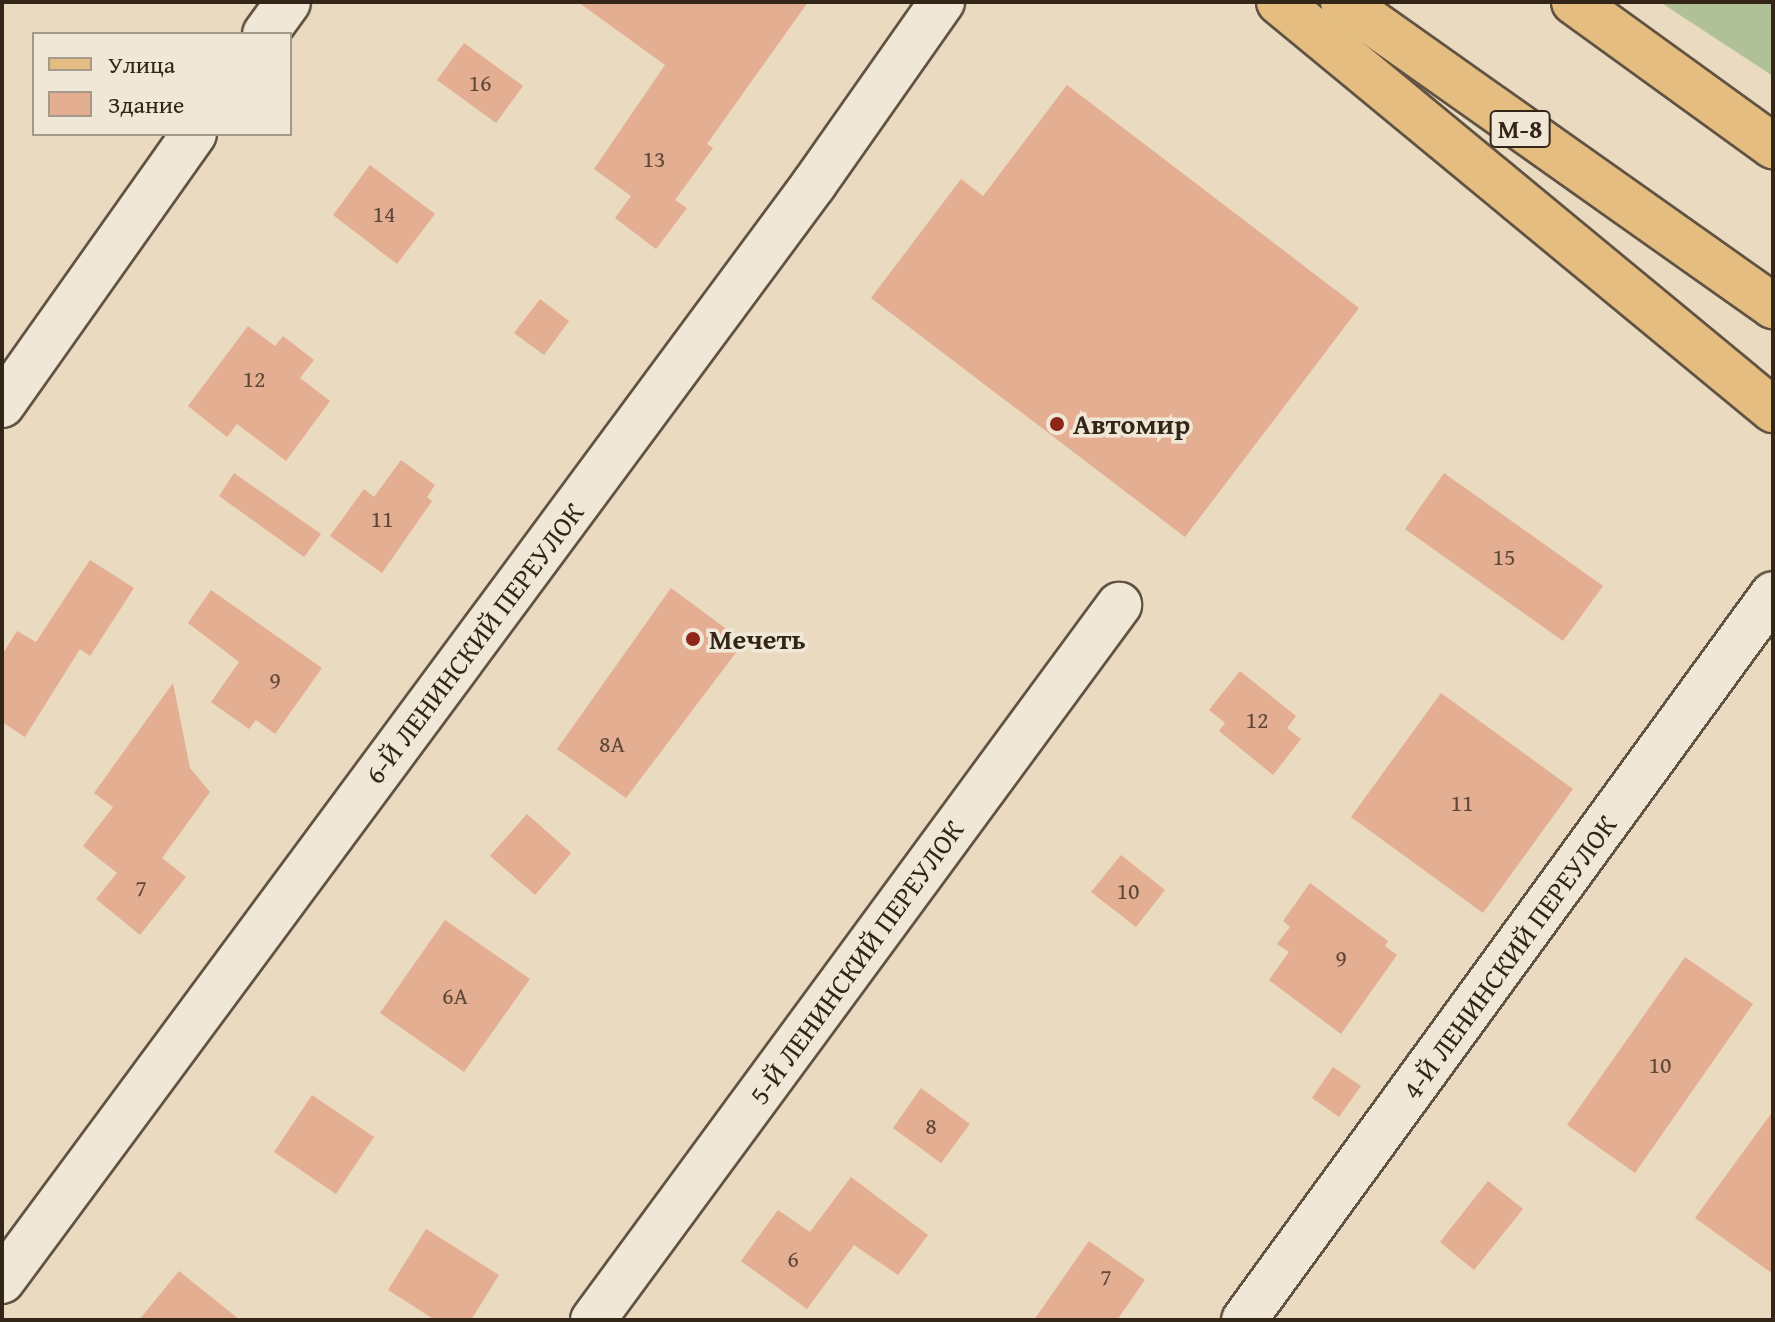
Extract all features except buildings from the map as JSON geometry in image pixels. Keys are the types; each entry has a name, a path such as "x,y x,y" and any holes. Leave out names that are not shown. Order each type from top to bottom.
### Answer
{"main road":[{"path":"1279,2 1757,397"},
{"name":"М-8","path":"1343,2 1773,306"},
{"path":"1574,2 1773,146"}],"street":[{"path":"266,32 288,2"},
{"name":"6-Й ЛЕНИНСКИЙ ПЕРЕУЛОК","path":"2,1281 814,184 942,2"},
{"path":"2,405 193,136"},
{"name":"4-Й ЛЕНИНСКИЙ ПЕРЕУЛОК","path":"1244,1320 1773,594"},
{"name":"5-Й ЛЕНИНСКИЙ ПЕРЕУЛОК","path":"593,1320 1119,605"}],"green space":[{"path":"1660,2 1773,2 1773,76"}],"place":[{"name":"Автомир","path":"1057,424"},
{"name":"Мечеть","path":"693,639"}]}
